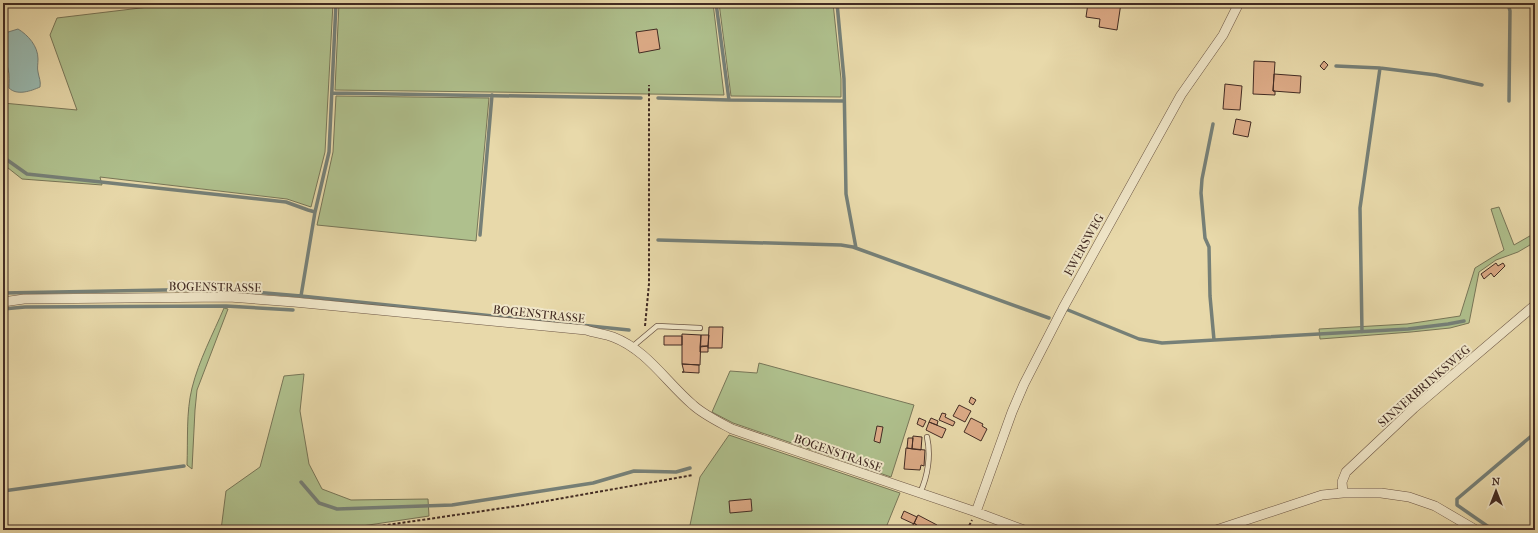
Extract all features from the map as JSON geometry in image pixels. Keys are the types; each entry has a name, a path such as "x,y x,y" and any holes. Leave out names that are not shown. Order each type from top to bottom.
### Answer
{"street":[{"name":"EWERSWEG","path":"976,512 1012,412 1024,384 1063,308 1181,96 1223,35 1239,3"},
{"name":"BOGENSTRASSE","path":"3,302 24,299 229,298 294,302 586,330 613,337 632,347 646,357 693,405 711,418 732,429 976,512 1024,530"},
{"name":"SINNERBRINKSWEG","path":"1343,493 1342,482 1346,472 1414,408 1535,305"},
{"path":"1216,530 1322,495 1343,493 1381,493 1409,497 1435,506 1476,530"}],"lane":[{"path":"632,347 657,326 700,328"},
{"path":"920,494 925,482 929,447 927,437"}],"path":[{"path":"642,339 649,284 649,85"},
{"path":"353,530 516,506 693,475"}],"green space":[{"path":"182,3 333,3 325,152 311,207 287,199 100,177 102,185 22,179 3,164 3,103 77,110 50,35 57,18"},
{"path":"339,3 713,3 724,95 335,90"},
{"path":"719,3 833,3 841,79 841,97 731,96"},
{"path":"336,96 489,98 476,241 317,225 333,152"},
{"path":"1499,207 1514,245 1535,233 1535,242 1518,252 1496,260 1479,272 1469,323 1450,328 1320,339 1319,329 1407,324 1460,316 1475,268 1504,250 1491,209"},
{"path":"224,308 228,309 197,390 192,469 187,465 190,397 198,367"},
{"path":"759,363 914,405 891,477 733,423 712,412 730,371 757,373"},
{"path":"304,374 300,411 309,464 322,489 351,500 428,499 429,516 335,530 221,530 226,491 260,467 284,376"},
{"path":"729,435 900,493 885,530 689,530 700,477"}],"water":[{"path":"18,29 32,41 38,54 40,87 24,92 16,92 9,88 9,74 3,46 5,33"}],"building":[{"path":"1088,3 1121,3 1117,30 1099,27 1100,19 1086,17"},
{"path":"657,29 660,49 639,53 636,32"},
{"path":"1254,61 1275,62 1273,91 1275,91 1275,95 1253,94"},
{"path":"1324,61 1328,65 1324,70 1320,66"},
{"path":"1274,74 1301,76 1300,93 1273,91"},
{"path":"1225,84 1242,86 1240,110 1223,109"},
{"path":"1236,119 1251,122 1248,137 1233,134"},
{"path":"1496,263 1498,266 1503,263 1505,266 1494,277 1491,273 1484,279 1481,274"},
{"path":"709,327 723,327 722,348 708,348"},
{"path":"682,334 701,335 700,365 682,364"},
{"path":"701,335 709,335 708,346 700,347"},
{"path":"664,336 682,336 682,345 664,345"},
{"path":"708,346 708,352 700,352 700,347"},
{"path":"682,364 699,365 699,373 682,372 684,372"},
{"path":"971,397 976,400 973,405 969,402"},
{"path":"959,405 971,411 965,422 953,416"},
{"path":"942,413 946,414 945,417 955,422 953,426 939,420"},
{"path":"919,418 926,421 923,427 917,424"},
{"path":"931,418 938,421 937,425 929,422"},
{"path":"971,418 983,424 982,426 987,429 981,441 964,432"},
{"path":"929,422 946,429 942,438 926,430"},
{"path":"877,426 883,427 880,443 874,441"},
{"path":"913,436 922,437 921,450 912,449"},
{"path":"908,438 913,438 912,449 907,448"},
{"path":"906,448 925,450 924,466 921,465 920,470 904,469"},
{"path":"751,499 752,511 730,513 729,501"},
{"path":"904,511 917,517 914,524 901,518"},
{"path":"918,515 937,525 934,530 916,530 918,526 914,523"},
{"path":"914,523 918,526 916,530 911,528"}],"waterway":[{"path":"301,296 315,212 329,152 336,3"},
{"path":"716,3 729,100 844,101"},
{"path":"837,3 844,79 846,194 856,248"},
{"path":"1508,3 1510,11 1509,101"},
{"path":"1336,66 1380,68 1436,75 1482,85"},
{"path":"1362,332 1360,208 1380,68"},
{"path":"332,93 641,98"},
{"path":"480,235 492,95"},
{"path":"658,98 729,100"},
{"path":"1213,124 1202,179 1201,193 1205,238 1209,247 1210,296 1214,340"},
{"path":"3,157 27,174 286,202 315,212"},
{"path":"658,240 841,245 853,247 1049,318"},
{"path":"3,293 217,289 301,296 629,330"},
{"path":"3,309 25,307 226,306 293,310"},
{"path":"1068,310 1139,339 1162,343 1408,329 1464,321"},
{"path":"1493,530 1457,505 1457,499 1535,433"},
{"path":"3,491 184,466"},
{"path":"301,482 319,503 337,509 452,505 593,483 634,471 676,472 690,468"}]}
